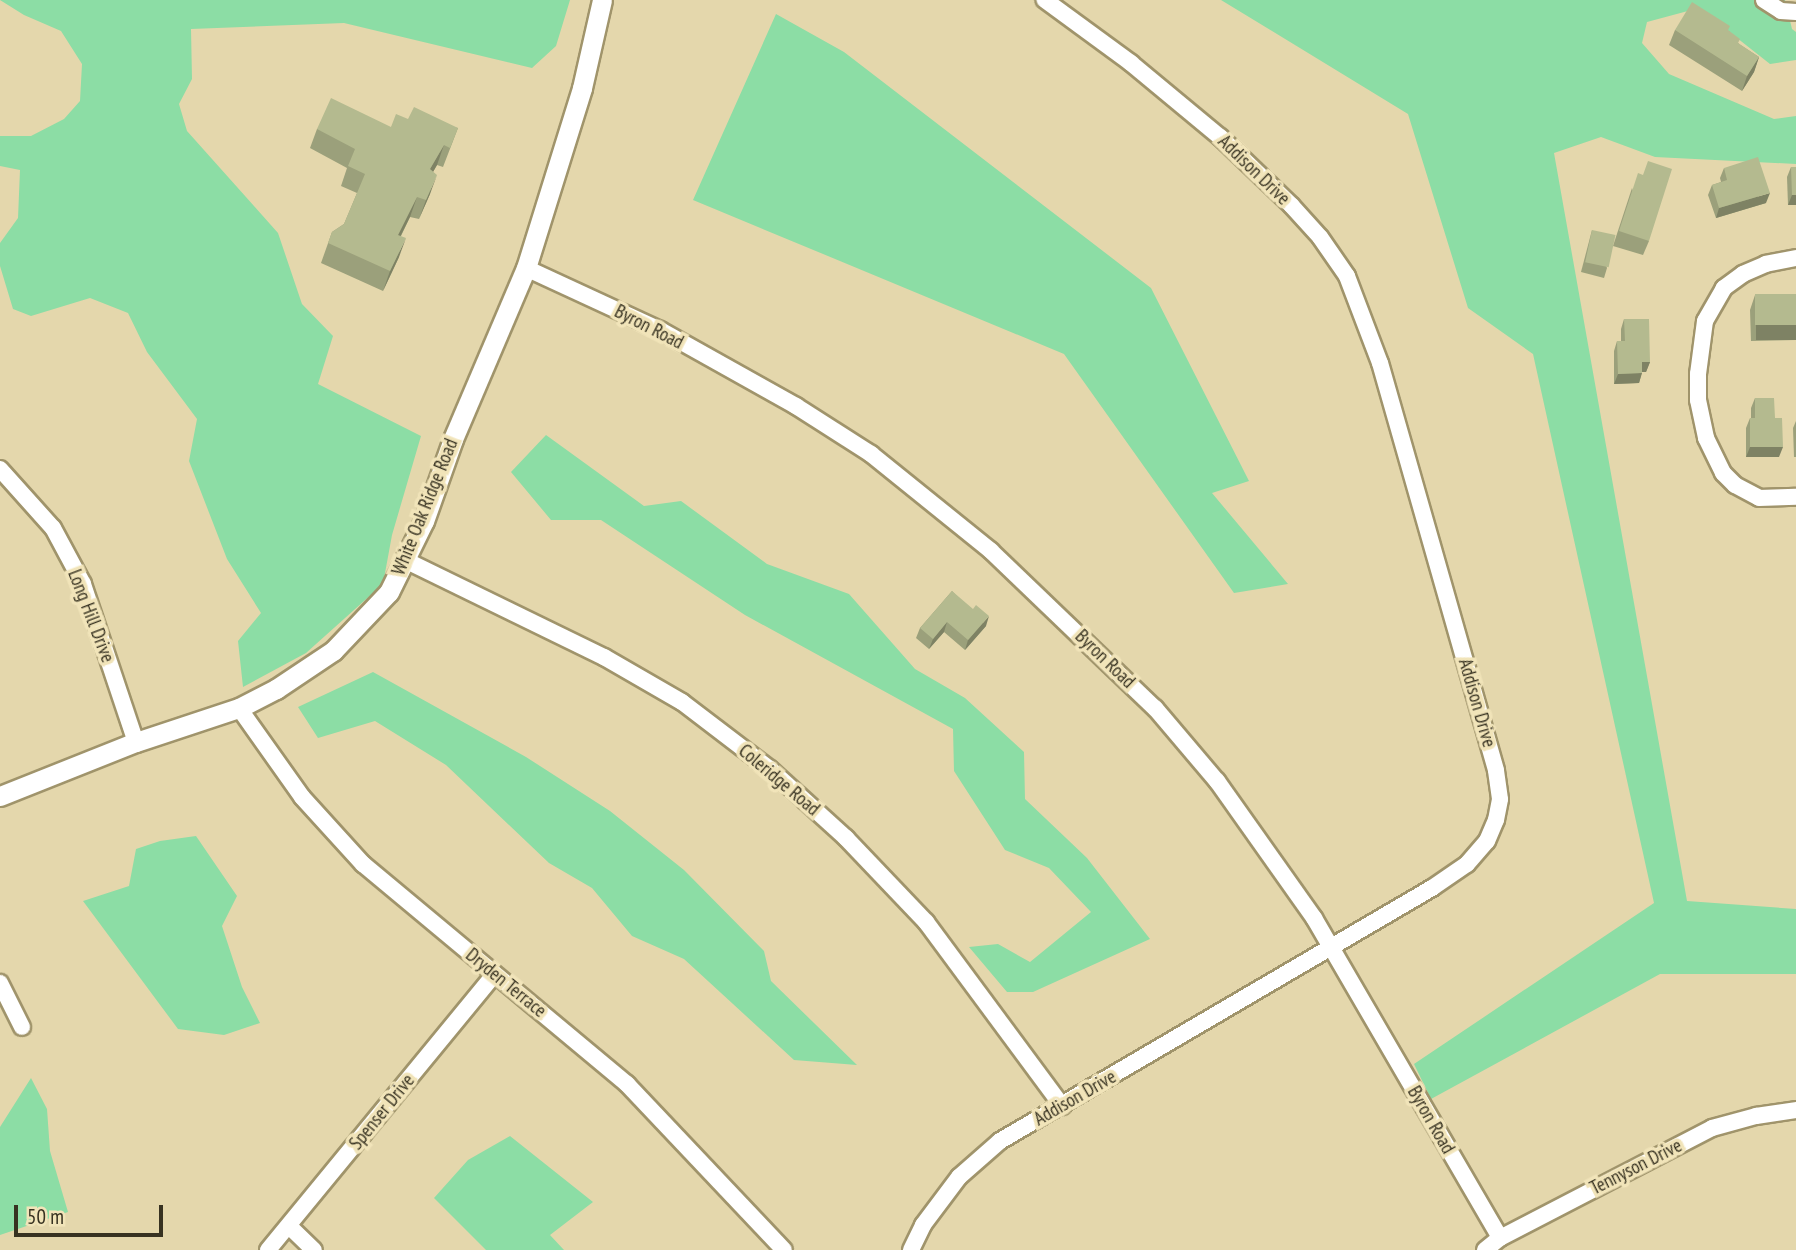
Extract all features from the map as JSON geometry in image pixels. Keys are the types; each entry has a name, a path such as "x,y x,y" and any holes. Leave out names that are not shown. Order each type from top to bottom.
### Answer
{"street":[{"name":"White Oak Ridge Road","path":"0,796 136,742 239,708 305,672 333,651 389,592 407,561 453,439 526,268 582,88 602,0"},
{"name":"Addison Drive","path":"911,1250 923,1225 959,1177 1000,1141 1331,949 1467,864 1486,841 1496,820 1500,799 1496,770 1380,362 1347,276 1320,237 1291,205 1220,137 1131,63 1045,0"},
{"path":"1764,0 1781,11 1796,12"},
{"path":"1796,258 1766,264 1743,274 1724,288 1705,321 1698,374 1698,400 1706,439 1723,473 1735,485 1759,498 1796,497"},
{"name":"Byron Road","path":"526,268 660,330 796,406 871,454 991,551 1155,708 1217,781 1314,918 1500,1238"},
{"name":"Long Hill Drive","path":"0,469 53,527 83,584 136,742"},
{"name":"Coleridge Road","path":"407,561 604,657 682,702 770,769 846,838 926,922 1062,1106"},
{"name":"Dryden Terrace","path":"239,708 302,797 340,840 401,898 627,1084 784,1250"},
{"name":"Spenser Drive","path":"268,1250 290,1227 495,974"},
{"path":"0,983 22,1027"},
{"name":"Tennyson Drive","path":"1485,1250 1500,1238 1712,1128 1756,1116 1796,1110"},
{"path":"290,1227 314,1250"}],"green space":[{"path":"0,0 570,0 556,46 532,68 344,23 191,29 192,79 179,104 187,131 278,233 302,304 333,336 318,384 421,436 392,535 383,584 306,653 243,687 238,641 261,613 227,559 189,461 197,419 147,352 128,313 90,298 31,316 13,309 0,266 0,243 18,218 20,170 0,166 0,136 31,136 64,119 80,101 82,64 61,31 24,15"},
{"path":"1221,0 1785,0 1792,29 1796,32 1796,60 1770,64 1699,8 1647,22 1642,43 1669,74 1774,119 1796,116 1796,164 1655,157 1601,137 1554,153 1687,901 1796,909 1796,974 1660,974 1431,1099 1414,1064 1654,903 1533,354 1468,308 1408,114"},
{"path":"776,14 844,52 1151,288 1249,481 1212,493 1288,584 1234,593 1064,354 693,200"},
{"path":"546,435 644,506 681,501 767,564 849,594 915,669 965,698 1024,752 1025,799 1087,858 1150,939 1033,992 1007,992 969,947 998,944 1030,962 1091,912 1049,868 1005,850 954,771 953,729 745,615 601,520 551,520 511,472"},
{"path":"373,672 526,757 610,811 684,870 764,951 771,981 857,1065 794,1060 684,959 632,936 592,888 549,863 446,765 375,721 318,738 298,707"},
{"path":"196,836 237,896 222,926 242,987 260,1023 224,1035 178,1029 83,901 129,886 136,849 160,841"},
{"path":"31,1078 47,1109 50,1151 68,1212 0,1235 0,1127"},
{"path":"510,1136 593,1202 550,1235 564,1250 486,1250 434,1198 468,1160"}],"building":[{"path":"1692,2 1730,26 1728,30 1740,39 1738,43 1759,57 1747,76 1675,30"},
{"path":"331,98 391,127 396,114 408,119 414,107 458,128 450,148 444,145 430,169 437,175 426,200 417,197 398,235 406,238 390,271 328,243 332,232 344,224 365,174 348,166 355,149 317,129"},
{"path":"1758,157 1770,193 1719,208 1712,185 1727,180 1724,168"},
{"path":"1648,161 1672,169 1649,241 1619,231 1638,173 1643,175"},
{"path":"1791,167 1796,167 1796,195 1792,195"},
{"path":"1592,230 1615,235 1609,267 1585,262"},
{"path":"1755,294 1796,294 1796,325 1755,325"},
{"path":"1624,319 1649,319 1650,362 1642,362 1642,373 1618,374 1617,341 1625,341"},
{"path":"1755,398 1774,398 1775,418 1782,418 1783,447 1750,447 1750,418 1755,418"},
{"path":"952,591 973,609 976,605 989,616 968,640 947,622 933,639 920,628"}]}
